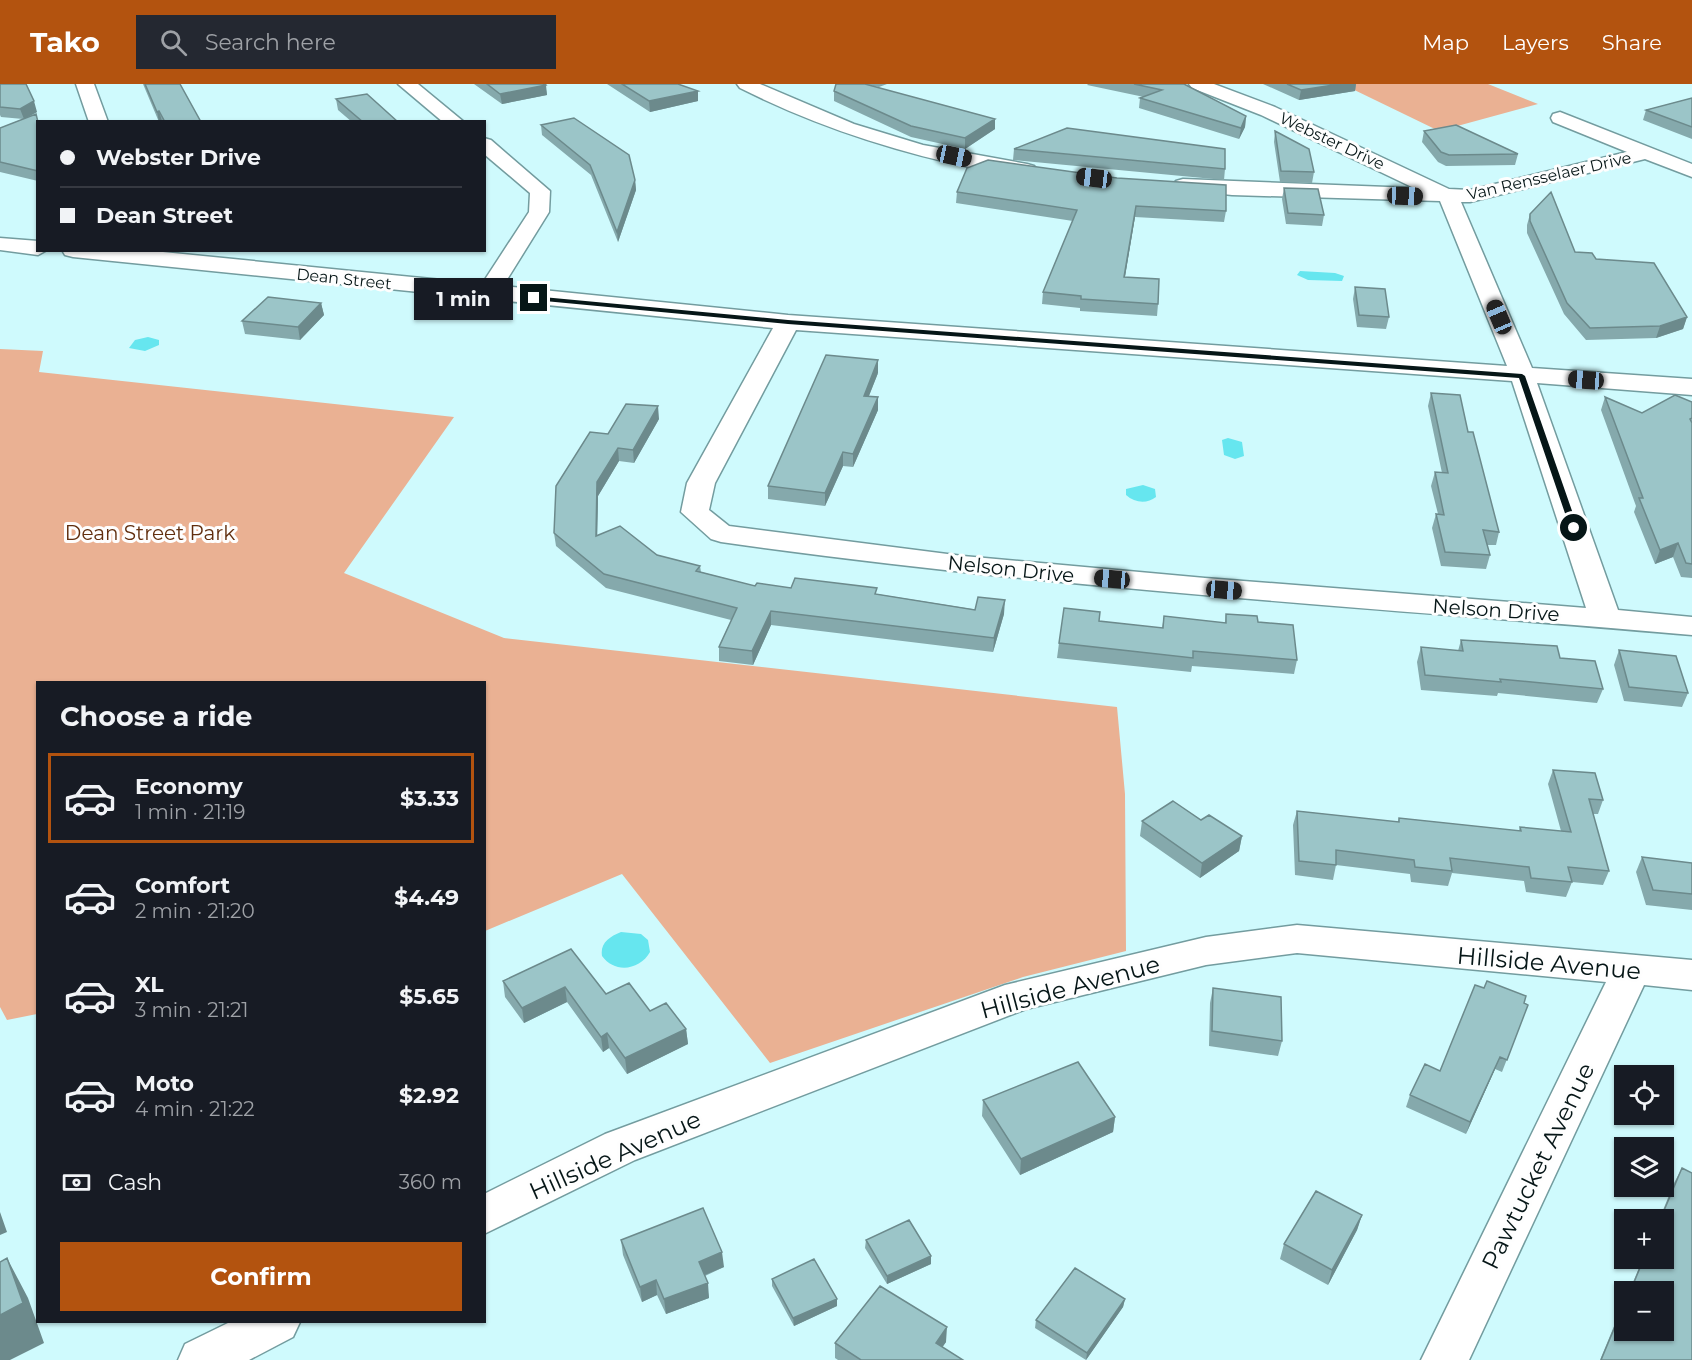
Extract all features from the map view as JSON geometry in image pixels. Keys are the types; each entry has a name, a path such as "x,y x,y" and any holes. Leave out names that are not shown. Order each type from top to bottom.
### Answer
{"street":[{"path":"85,84 98,120"},
{"path":"407,84 452,120"},
{"path":"746,84 787,105 853,131 934,152 1049,173"},
{"name":"Webster Drive","path":"1198,84 1268,111 1449,197"},
{"path":"1560,118 1692,171"},
{"path":"486,146 540,191 539,212 488,294"},
{"name":"Van Rensselaer Drive","path":"1163,184 1232,189 1470,196 1647,153"},
{"path":"1449,197 1522,376 1605,618"},
{"path":"0,244 36,248"},
{"name":"Dean Street","path":"92,252 488,294 788,322 1692,387"},
{"name":"Nelson Drive","path":"788,322 701,483 695,512 721,533 955,564 1269,594 1692,626"},
{"name":"Hillside Avenue","path":"486,1214 620,1147 1019,996 1206,951 1297,939 1692,975"},
{"name":"Pawtucket Avenue","path":"1445,1360 1631,971"},
{"path":"202,1360 274,1323"}],"green space":[{"path":"1342,84 1488,84 1538,104 1439,131"},
{"name":"Dean Street Park","path":"0,349 43,351 39,372 454,417 344,573 504,638 1117,707 1125,794 1126,951 1023,977 770,1063 622,874 486,931 486,681 36,681 36,1014 7,1020 0,1007"}],"water":[{"path":"1300,271 1335,273 1344,276 1342,281 1308,280 1297,275"},
{"path":"148,337 159,340 159,345 145,351 129,348 135,340"},
{"path":"1228,438 1242,442 1244,456 1235,459 1224,455 1222,440"},
{"path":"1143,485 1155,489 1156,497 1141,502 1126,495 1126,489"},
{"path":"621,932 641,934 648,940 650,952 646,958 634,966 614,966 602,956 602,947 606,941"}],"building":[{"path":"0,84 26,84 34,101 20,109 0,107"},
{"path":"145,84 180,84 200,120 164,120 159,111 157,112"},
{"path":"487,84 545,84 546,85 500,94"},
{"path":"622,84 678,84 698,91 649,101"},
{"path":"836,84 865,84 995,119 965,138 911,126 834,91"},
{"path":"1134,84 1184,84 1246,116 1241,128 1140,98 1162,90"},
{"path":"1287,84 1340,84 1301,90"},
{"path":"367,94 396,120 361,120 336,99"},
{"path":"1692,98 1692,127 1646,110"},
{"path":"36,114 36,171 0,162 0,128"},
{"path":"574,118 629,155 635,180 617,232 590,165 541,125"},
{"path":"1456,125 1518,154 1449,155 1441,152 1424,131"},
{"path":"1067,128 1225,149 1225,169 1014,149"},
{"path":"1275,131 1309,149 1314,172 1281,171"},
{"path":"988,160 1117,178 1226,185 1226,211 1136,206 1124,277 1159,279 1158,304 1081,299 1081,296 1043,292 1077,210 957,192 967,168"},
{"path":"1284,188 1318,189 1324,215 1288,213"},
{"path":"1551,192 1575,252 1592,253 1596,259 1654,263 1687,317 1660,326 1590,328 1567,303 1530,221 1530,214"},
{"path":"1355,287 1385,289 1389,317 1359,315"},
{"path":"268,297 321,303 298,327 242,321"},
{"path":"826,355 878,360 864,396 878,397 853,454 843,452 825,493 768,486"},
{"path":"1431,393 1460,395 1468,432 1473,432 1499,532 1483,530 1490,555 1445,552 1436,514 1444,515 1435,472 1448,473"},
{"path":"1675,395 1692,402 1692,418 1690,419 1692,423 1692,564 1686,563 1678,543 1660,550 1639,498 1643,498 1605,397 1642,413"},
{"path":"626,404 658,406 633,450 618,448 597,482 596,536 620,526 657,555 700,566 696,571 755,586 757,583 791,588 795,578 877,588 875,594 975,610 978,597 1005,600 994,638 771,611 752,651 719,647 737,608 604,574 554,533 556,486 590,432 608,434"},
{"path":"1064,608 1100,612 1099,621 1163,628 1164,616 1226,623 1226,614 1257,616 1258,622 1293,625 1297,660 1193,651 1193,658 1059,643"},
{"path":"1461,640 1557,646 1560,658 1595,661 1603,689 1500,679 1501,682 1425,675 1421,647 1463,651"},
{"path":"1619,650 1676,656 1688,693 1629,687"},
{"path":"1553,770 1595,773 1603,800 1589,799 1609,871 1568,867 1572,882 1531,878 1529,867 1450,858 1452,871 1415,867 1414,860 1336,850 1336,865 1299,861 1297,811 1399,822 1399,818 1521,831 1520,827 1571,832"},
{"path":"1173,801 1201,820 1209,815 1242,836 1202,863 1142,821"},
{"path":"1642,857 1692,863 1692,894 1653,890"},
{"path":"571,949 606,994 629,983 650,1011 666,1003 686,1029 625,1058 607,1033 601,1037 565,987 522,1008 503,981"},
{"path":"1487,981 1526,996 1524,1003 1528,1005 1507,1060 1500,1057 1470,1122 1410,1095 1425,1064 1440,1071 1475,985 1484,988"},
{"path":"1213,988 1281,997 1282,1041 1212,1031"},
{"path":"1078,1062 1115,1117 1021,1159 983,1100"},
{"path":"1682,1168 1692,1173 1692,1360 1601,1360 1614,1329 1614,1341 1674,1341 1674,1281 1635,1281 1639,1269 1674,1269 1674,1209 1665,1209 1670,1197 1674,1197 1674,1187"},
{"path":"1316,1191 1362,1215 1332,1270 1284,1244"},
{"path":"703,1208 722,1252 699,1262 708,1283 664,1299 656,1280 640,1287 621,1240"},
{"path":"909,1220 931,1256 887,1276 866,1240"},
{"path":"7,1258 23,1303 0,1315 0,1262"},
{"path":"814,1259 837,1299 793,1318 772,1279"},
{"path":"1075,1268 1125,1299 1087,1353 1036,1320"},
{"path":"880,1286 947,1327 936,1343 963,1360 861,1360 835,1343"}],"route":[{"path":"534,298 788,322 1522,376 1574,528"}]}
